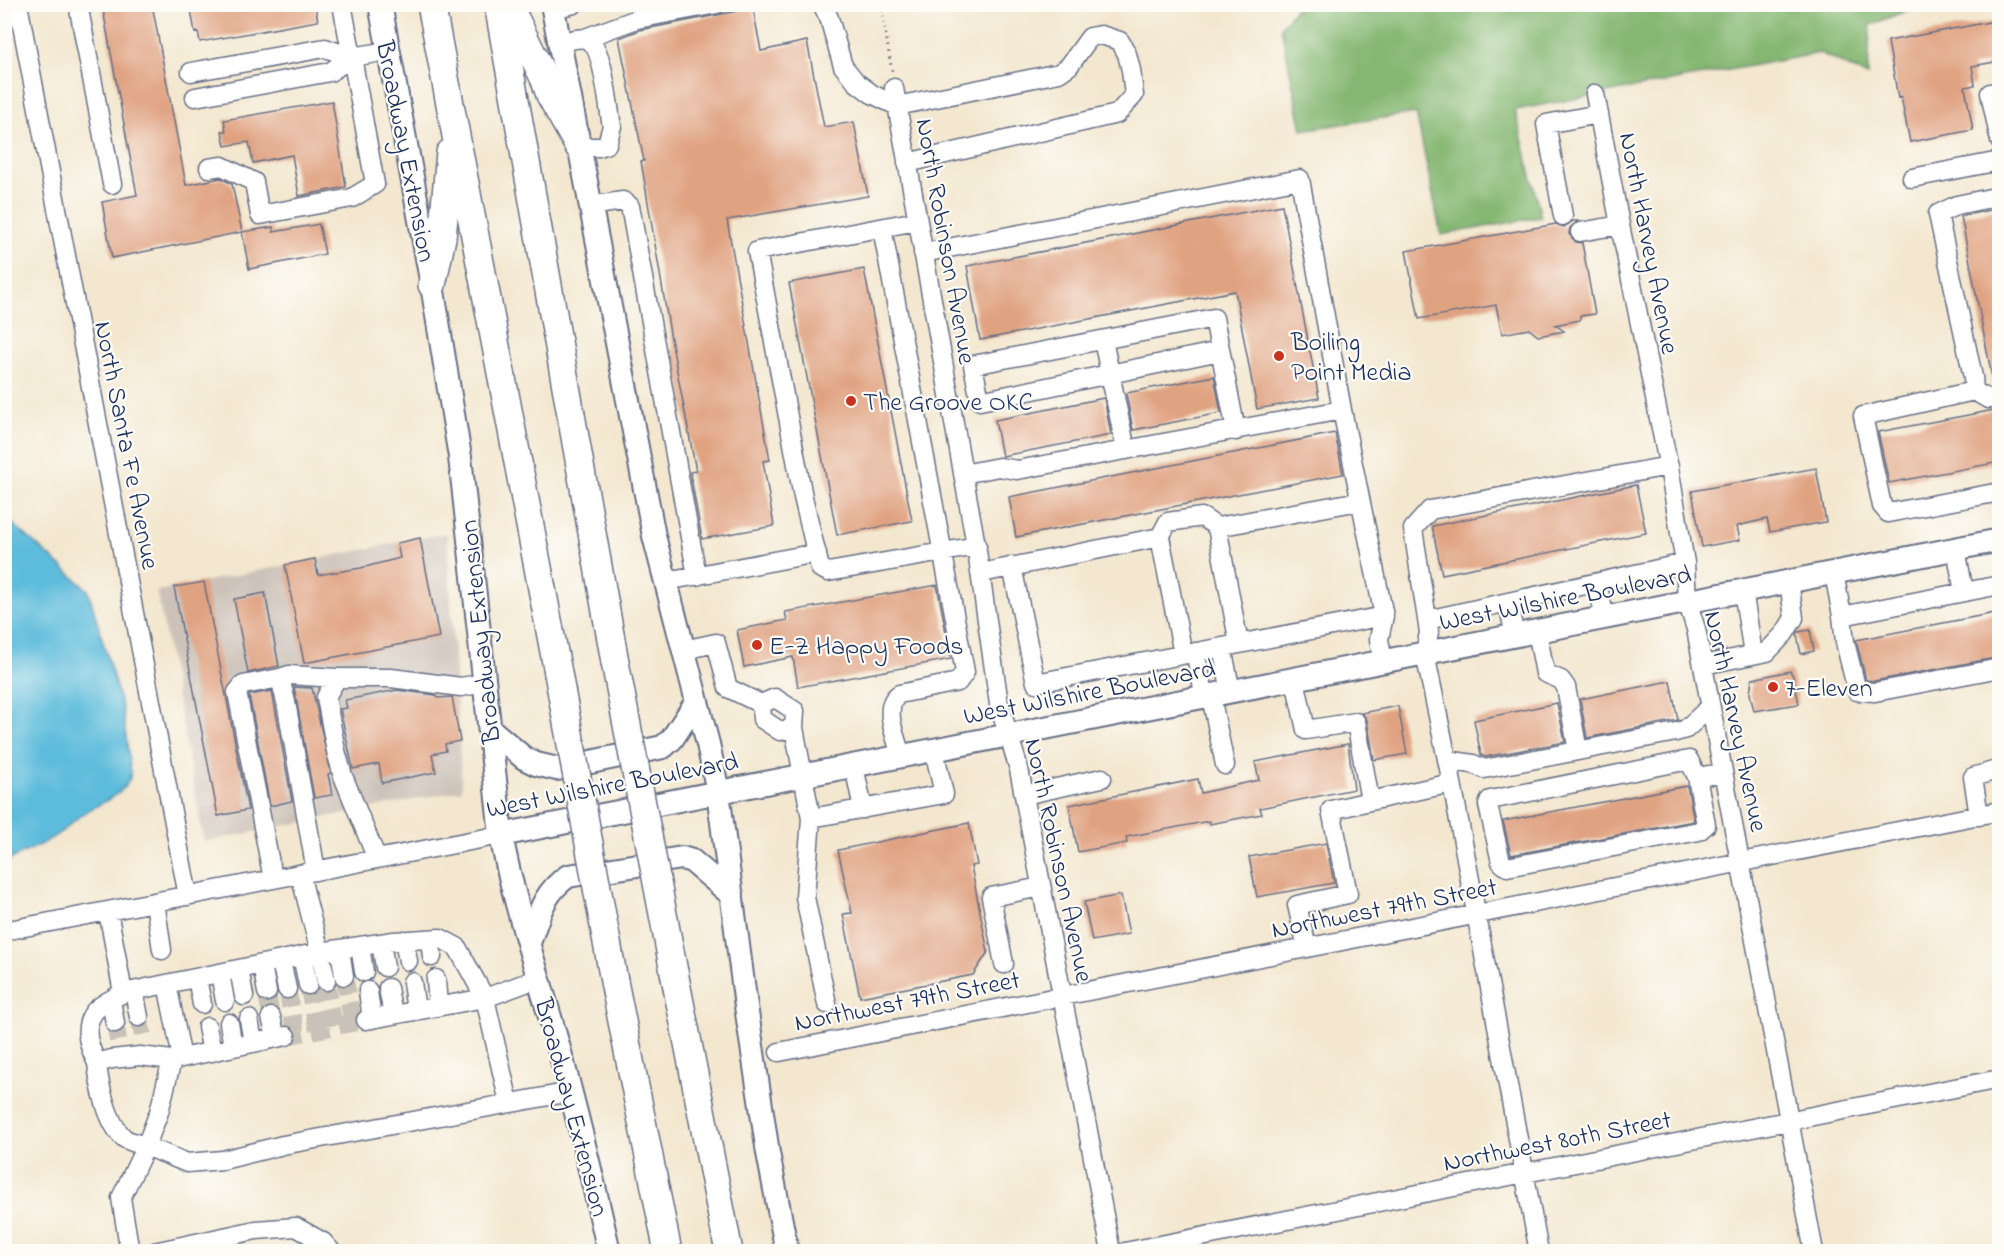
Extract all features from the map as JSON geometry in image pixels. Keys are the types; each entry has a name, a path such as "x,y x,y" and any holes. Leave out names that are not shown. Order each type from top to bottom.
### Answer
{"highway":[{"name":"Broadway Extension","path":"431,4 614,981 668,1251"},
{"path":"498,4 615,662 729,1251"},
{"path":"508,4 550,95 579,147"},
{"path":"432,285 442,238 453,125"}],"main road":[{"name":"Broadway Extension","path":"380,4 432,285 460,456 501,835 510,881 571,1092 609,1251"},
{"path":"559,6 559,43 654,536 718,792 768,1153 787,1251"},
{"name":"West Wilshire Boulevard","path":"501,835 2000,540"},
{"path":"490,729 524,758 536,764 557,769 663,747 672,740 697,701"},
{"path":"528,943 549,892 556,883 568,876 682,858 692,861 732,895"}],"street":[{"name":"North Santa Fe Avenue","path":"18,4 188,896"},
{"path":"78,4 112,184"},
{"path":"209,168 222,165 254,182 260,215 352,198 375,184 342,4"},
{"path":"559,43 585,38 637,19 717,4"},
{"path":"822,4 829,18 843,66 856,82 872,94 896,97 1059,73 1069,66 1090,37 1101,35 1120,41 1127,54 1134,94 1117,114 907,163"},
{"path":"579,147 599,147 607,144 612,126 599,56 590,41 585,38"},
{"path":"190,72 325,48 352,57"},
{"path":"195,97 330,72 352,57 388,51"},
{"path":"2000,91 1990,93 2000,141"},
{"name":"North Harvey Avenue","path":"1595,94 1669,466 1684,563 1687,601 1696,629 1814,1251"},
{"name":"North Robinson Avenue","path":"896,97 922,253 981,573 997,692 1019,769 1111,1251"},
{"path":"1563,216 1545,124 1599,114"},
{"path":"1912,177 2000,161"},
{"path":"922,253 1300,179 1342,410 1384,616 1379,639 1383,662"},
{"path":"1974,391 1973,377 1938,214 1957,205 2000,196"},
{"path":"590,206 623,201 630,207 697,576"},
{"path":"917,221 757,251 803,497 820,568 828,572 976,546"},
{"path":"1581,232 1620,225"},
{"path":"882,228 965,672 958,682 899,694 893,700 889,709 901,756"},
{"path":"1220,351 980,401 973,365 1214,318 1236,431"},
{"path":"1103,339 1126,450"},
{"path":"948,390 977,384"},
{"path":"2000,397 1988,399 1974,391 1863,416 1882,506 1888,513 2000,492"},
{"path":"963,474 999,467 1017,470 1342,410"},
{"path":"1539,1251 1452,783 1425,654 1429,632 1413,529 1430,510 1669,466"},
{"path":"1216,695 1189,653 1160,537 1168,522 1202,517 1217,527 1360,501"},
{"path":"1217,527 1231,646 1216,695 1225,765"},
{"path":"981,573 1160,537"},
{"path":"1956,549 1964,592"},
{"path":"666,581 817,553"},
{"path":"1427,621 1684,563"},
{"path":"1012,566 1036,683 1384,616"},
{"path":"1834,573 1845,642 1857,691 1875,692 2000,668"},
{"path":"1703,665 1767,651 1784,634 1794,618 1789,581"},
{"path":"1597,583 1605,618"},
{"path":"1842,616 2000,585"},
{"path":"1743,590 1753,654"},
{"path":"1508,603 1545,673 1561,680 1566,687 1578,751"},
{"path":"683,650 716,643 728,687 761,704 775,698 795,711 794,728 812,818 805,897 827,1004"},
{"path":"273,879 237,693 243,685 289,675 391,678 461,687 485,683"},
{"path":"280,678 286,702 320,952 317,983 302,956"},
{"path":"337,678 326,697 336,751 343,776 377,859"},
{"path":"1295,680 1306,730 1356,722 1370,801"},
{"path":"1447,760 1473,764 1484,769 1578,751 1682,730 1710,707"},
{"path":"1682,730 1689,760 1697,777 1706,825 1699,831 1507,867 1501,862 1488,805 1490,800 1689,760"},
{"path":"812,818 944,794 934,750"},
{"path":"854,766 863,809"},
{"path":"1979,816 1973,777 2000,769"},
{"path":"1697,777 1723,773"},
{"path":"1024,795 1102,778"},
{"path":"1307,948 1297,905 1348,894 1331,810 1452,783"},
{"name":"Northwest 79th Street","path":"779,1052 2000,812"},
{"name":"West Wilshire Boulevard","path":"4,931 501,835"},
{"path":"1004,964 991,897 1041,887"},
{"path":"156,902 162,950"},
{"path":"108,911 122,995 115,1023"},
{"path":"509,1103 485,998 456,947 440,938 404,940 320,952 122,995 95,1011 87,1032 90,1048 97,1063 100,1091 124,1139 187,1163 222,1160 283,1144 571,1092"},
{"path":"430,939 432,957"},
{"path":"404,940 408,961"},
{"path":"381,943 385,967"},
{"path":"360,946 364,972"},
{"path":"340,950 344,976"},
{"path":"281,961 287,989"},
{"path":"262,965 267,992"},
{"path":"239,969 244,996"},
{"path":"220,973 225,1000"},
{"path":"197,978 202,1004"},
{"path":"368,991 369,1020 485,998 539,978"},
{"path":"436,979 438,1006"},
{"path":"412,982 416,1011"},
{"path":"130,1251 121,1198 146,1146 177,1059 167,984"},
{"path":"388,987 393,1015"},
{"path":"122,995 139,1017"},
{"path":"97,1063 120,1051 146,1049 177,1059 281,1037 271,1017"},
{"path":"249,1019 253,1043"},
{"path":"229,1023 233,1047"},
{"path":"207,1028 212,1052"},
{"name":"Northwest 80th Street","path":"1125,1251 2000,1079"},
{"path":"154,1251 256,1230 296,1227 322,1242 332,1251"}],"path":[{"path":"881,4 896,97"}],"shaded area":[{"path":"447,533 462,790 204,842 157,591"}],"green space":[{"path":"1299,4 1921,5 1870,25 1868,76 1820,53 1515,110 1541,217 1441,235 1416,113 1302,130 1281,27"}],"water":[{"path":"5,517 88,590 122,708 131,773 129,781 112,798 83,814 52,838 9,860 4,859"}],"building":[{"path":"102,4 152,4 186,185 221,178 232,184 242,232 112,258 102,202 137,195"},
{"path":"190,4 315,4 318,21 200,42 198,32 195,33"},
{"path":"753,8 761,51 807,41 824,127 854,122 868,196 727,220 770,460 763,461 774,526 702,539 690,472 696,471 641,161 644,161 619,38 640,30"},
{"path":"2000,20 2000,61 1972,66 1975,85 1965,87 1973,130 1910,142 1901,97 1898,98 1888,41"},
{"path":"332,101 346,187 299,196 292,155 253,163 249,142 225,146 222,131 226,131 224,120"},
{"path":"1282,205 1319,398 1257,409 1235,291 980,340 967,266"},
{"path":"2000,208 2000,381 1993,382 1961,216"},
{"path":"1573,221 1578,221 1570,228 1569,234 1576,242 1582,243 1595,314 1580,316 1580,320 1555,325 1564,331 1538,336 1529,329 1502,334 1496,305 1419,319 1406,251 1556,224 1564,227"},
{"path":"319,224 325,254 249,269 242,232 273,227 273,232"},
{"path":"864,269 912,521 837,535 789,283"},
{"path":"1214,376 1221,413 1133,430 1126,393"},
{"path":"1104,398 1111,435 1002,456 995,420"},
{"path":"2000,409 2000,462 1889,483 1878,432"},
{"path":"1335,433 1343,474 1016,537 1009,497"},
{"path":"1816,468 1826,522 1770,532 1767,519 1737,526 1740,540 1702,547 1692,491"},
{"path":"1636,485 1646,533 1442,574 1432,526"},
{"path":"420,538 439,637 304,663 285,565 315,559 318,575 361,568 400,558 397,543"},
{"path":"204,582 248,810 218,816 174,587"},
{"path":"937,585 951,659 798,687 793,657 744,667 737,630 787,620 785,612"},
{"path":"265,593 279,666 248,673 234,599"},
{"path":"2000,612 2000,657 1874,681 1866,680 1856,640"},
{"path":"1810,630 1814,651 1801,654 1798,632"},
{"name":"7-Eleven","path":"1790,671 1799,704 1754,711 1750,694 1752,679"},
{"path":"1670,681 1678,720 1587,738 1580,699"},
{"path":"294,687 312,688 331,773 328,774 332,795 314,798"},
{"path":"397,690 436,695 438,698 452,697 460,741 445,744 446,751 432,754 436,772 382,783 379,764 353,769 340,709 347,708 345,700"},
{"path":"272,691 292,801 270,806 249,695"},
{"path":"1557,703 1565,742 1485,757 1481,755 1474,720"},
{"path":"1398,706 1407,754 1374,760 1367,720 1362,713"},
{"path":"1348,744 1354,789 1260,808 1262,814 1210,824 1209,821 1126,837 1127,843 1078,852 1069,805 1198,779 1201,793 1259,780 1255,762"},
{"path":"1687,786 1694,821 1511,855 1503,821"},
{"path":"969,823 977,865 971,866 988,952 973,975 860,997 843,914 852,913 838,850"},
{"path":"1326,843 1334,883 1257,897 1249,857"},
{"path":"1121,895 1129,934 1092,941 1084,902"}],"tunnel":[{"path":"344,976 353,1023"},
{"path":"326,981 334,1027"},
{"path":"308,985 318,1030"},
{"path":"287,989 296,1034"},
{"path":"267,992 271,1017"},
{"path":"139,1017 144,1040"},
{"path":"286,1036 366,1020"},
{"path":"115,1023 119,1045"}],"place":[{"name":"Boiling Point Media","path":"1279,356"},
{"name":"The Groove OKC","path":"851,401"},
{"name":"E-Z Happy Foods","path":"757,645"},
{"name":"7-Eleven","path":"1773,687"}]}
